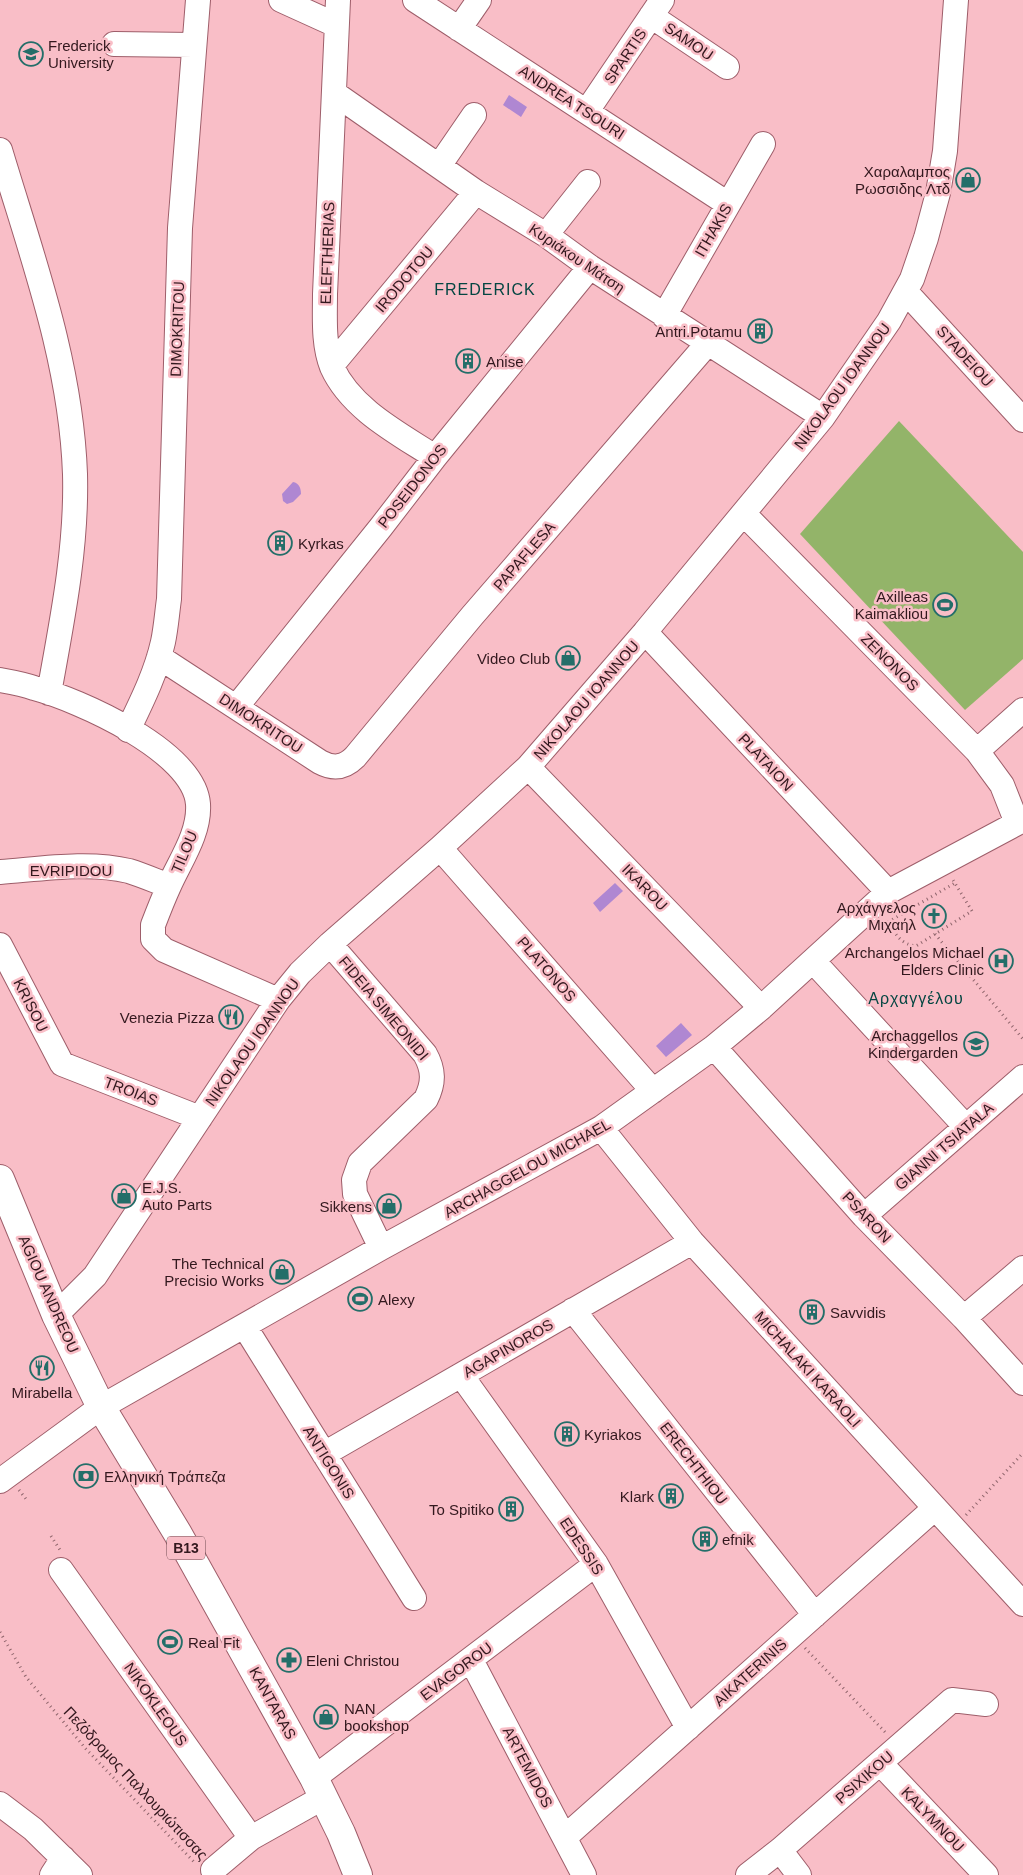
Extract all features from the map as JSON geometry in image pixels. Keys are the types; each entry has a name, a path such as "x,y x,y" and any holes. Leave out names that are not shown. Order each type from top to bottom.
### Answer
{"main road":[{"name":"AGIOU ANDREOU","path":"0,1179 56,1315 101,1407"},
{"name":"KANTARAS","path":"101,1407 178,1534 319,1788 358,1875"}],"street":[{"name":"DIMOKRITOU","path":"128,730 146,693 159,657 165,632 171,576 180,228 198,0"},
{"path":"281,0 336,25"},
{"name":"ELEFTHERIAS","path":"338,0 325,294 325,333 332,366 347,391 384,423 434,457"},
{"name":"ANDREA TSOURI","path":"414,0 728,204"},
{"path":"459,29 479,0"},
{"name":"NIKOLAOU IOANNOU","path":"56,1315 95,1276 278,1000 300,973 330,944 440,848 528,766 645,632 823,417 889,322 906,292 926,238 942,171 948,128 955,0"},
{"name":"SAMOU","path":"656,8 727,67"},
{"name":"SPARTIS","path":"587,112 656,8"},
{"path":"114,44 193,45"},
{"name":"Κυριάκου Μάτση","path":"334,94 476,192 546,235 664,316 823,417"},
{"path":"439,166 474,115"},
{"name":"ITHAKIS","path":"664,316 763,144"},
{"path":"0,150 57,340 68,397 73,441 75,476 72,553 49,693"},
{"path":"546,235 588,182"},
{"name":"IRODOTOU","path":"332,366 476,192"},
{"name":"POSEIDONOS","path":"236,706 381,527 434,457 590,267"},
{"name":"STADEIOU","path":"906,292 1023,420"},
{"name":"PAPAFLESA","path":"340,767 355,757 472,616 708,343"},
{"name":"ZENONOS","path":"744,514 977,751 1002,785 1020,822"},
{"name":"PLATAION","path":"645,632 888,892"},
{"name":"DIMOKRITOU","path":"159,657 320,762 334,768 340,767"},
{"name":"TILOU","path":"0,680 49,693 92,710 161,751 187,775 196,794 198,804 195,827 192,839 169,886 153,925 153,939 164,950 278,1000"},
{"path":"977,751 1023,710"},
{"name":"IKAROU","path":"528,766 761,1008"},
{"name":"ARCHAGGELOU MICHAEL","path":"0,1480 101,1407 382,1248 601,1128 714,1047 761,1008 888,892 1020,822"},
{"name":"PLATONOS","path":"440,848 654,1091"},
{"name":"EVRIPIDOU","path":"0,872 66,868 115,868 169,886"},
{"name":"FIDEIA SIMEONIDI","path":"330,944 425,1054 432,1069 432,1086 426,1099 360,1163 356,1175 356,1194 382,1248"},
{"name":"KRISOU","path":"0,945 62,1064"},
{"path":"813,961 966,1127"},
{"name":"PSARON","path":"714,1047 864,1216 964,1318 1023,1383"},
{"name":"TROIAS","path":"62,1064 200,1118"},
{"name":"GIANNI TSIATALA","path":"864,1216 1023,1077"},
{"name":"MICHALAKI KARAOLI","path":"601,1128 692,1242 1023,1604"},
{"name":"AGAPINOROS","path":"324,1454 692,1242"},
{"path":"964,1318 1023,1268"},
{"name":"ERECHTHIOU","path":"573,1310 815,1615"},
{"name":"ANTIGONIS","path":"244,1327 414,1598"},
{"name":"EDESSIS","path":"461,1375 596,1564 688,1728"},
{"name":"AIKATERINIS","path":"565,1837 935,1508"},
{"name":"EVAGOROU","path":"205,1872 319,1788 471,1660 596,1564"},
{"name":"NIKOKLEOUS","path":"61,1570 251,1838"},
{"name":"ARTEMIDOS","path":"471,1660 584,1875"},
{"name":"PSIXIKOU","path":"748,1875 780,1850 952,1700 986,1704"},
{"name":"KALYMNOU","path":"880,1763 986,1875"},
{"path":"0,1804 32,1829 58,1866 80,1875"},
{"path":"780,1850 800,1875"}],"path":[{"path":"882,925 890,920 955,884 972,911 916,946 907,944 896,936 890,920"},
{"path":"935,934 1023,1039"},
{"path":"953,1528 1023,1453"},
{"name":"Πεζόδρομος Παλλουριώτισσας","path":"0,1632 26,1677 86,1749 205,1872"},
{"path":"792,1635 898,1746"}],"green space":[{"name":"Axilleas Kaimakliou","path":"899,421 1023,552 1023,659 965,710 800,534"}],"shaded area":[{"path":"509,95 527,107 521,117 503,105"},
{"path":"293,482 299,486 301,494 293,502 287,504 283,501 282,494"},
{"path":"615,883 623,891 600,912 593,903"},
{"path":"681,1023 692,1035 666,1057 656,1046"}],"place":[{"name":"Frederick University","path":"31,54"},
{"name":"Χαραλαμπος Ρωσσιδης Λτδ","path":"968,180"},
{"name":"Antri.Potamu","path":"760,331"},
{"name":"Anise","path":"468,361"},
{"name":"Kyrkas","path":"280,543"},
{"name":"Axilleas Kaimakliou","path":"945,605"},
{"name":"Video Club","path":"568,658"},
{"name":"Αρχάγγελος Μιχαήλ","path":"934,916"},
{"name":"Archangelos Michael Elders Clinic","path":"1001,961"},
{"name":"Venezia Pizza","path":"231,1017"},
{"name":"Archaggellos Kindergarden","path":"976,1044"},
{"name":"E.J.S. Auto Parts","path":"124,1196"},
{"name":"Sikkens","path":"389,1206"},
{"name":"The Technical Precisio Works","path":"282,1272"},
{"name":"Alexy","path":"360,1299"},
{"name":"Savvidis","path":"812,1312"},
{"name":"Mirabella","path":"42,1368"},
{"name":"Kyriakos","path":"567,1434"},
{"name":"Ελληνική Τράπεζα","path":"86,1476"},
{"name":"Klark","path":"671,1496"},
{"name":"To Spitiko","path":"511,1509"},
{"name":"efnik","path":"705,1539"},
{"name":"Real Fit","path":"170,1642"},
{"name":"Eleni Christou","path":"289,1660"},
{"name":"NAN bookshop","path":"326,1717"}],"district":[{"name":"FREDERICK","path":"485,289"},
{"name":"Αρχαγγέλου","path":"916,998"}]}
